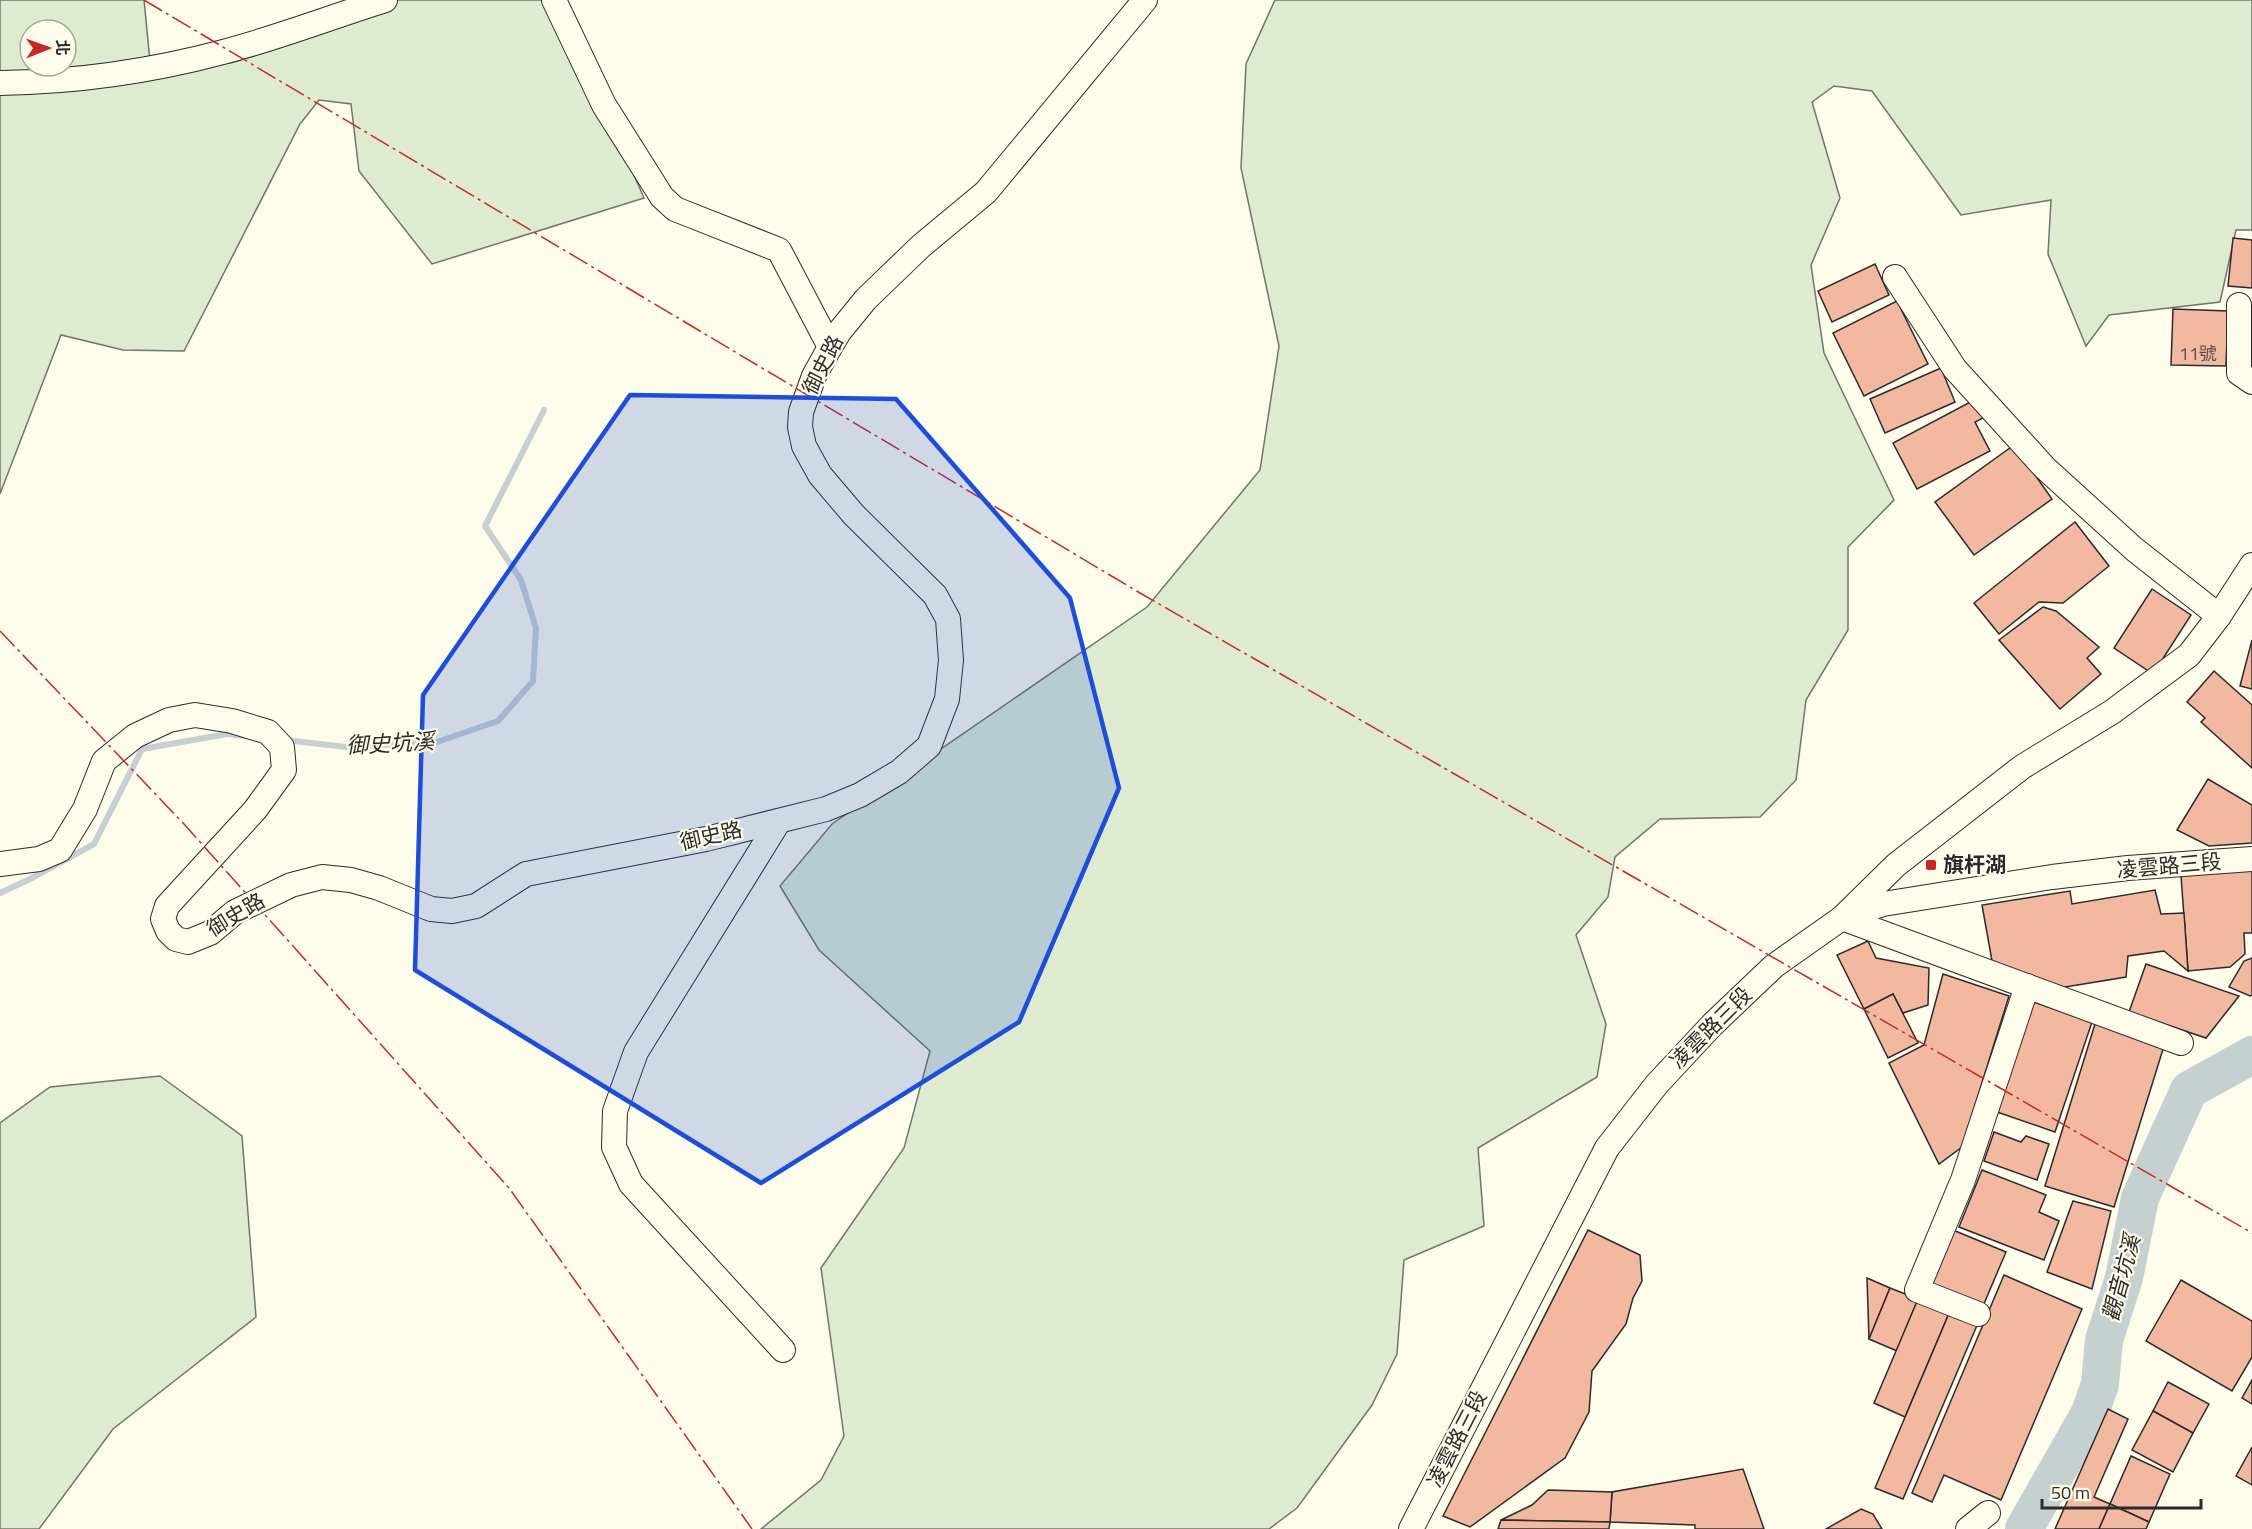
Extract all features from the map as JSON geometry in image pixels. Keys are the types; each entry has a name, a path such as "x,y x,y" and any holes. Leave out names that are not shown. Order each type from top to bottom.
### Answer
{"street":[{"path":"0,83 45,82 112,74 222,52 385,0"},
{"path":"554,0 604,105 662,197 675,209 779,250 830,347"},
{"name":"御史路","path":"0,864 39,859 60,850 85,809 104,761 135,736 169,720 195,715 232,721 275,739 284,770 255,810 167,906 163,919 168,931 176,939 188,942 210,933 235,912 291,885 322,877 351,880 379,888 431,909 452,911 476,906 526,874 706,839 826,809 860,795 899,772 929,746 947,699 951,660 948,619 935,595 854,515 820,475 804,446 800,427 801,412 814,376 838,332 866,299 921,246 986,192 1145,0"},
{"path":"1895,277 1955,369 2045,468 2134,549 2219,616"},
{"path":"2240,305 2239,374 2252,382"},
{"path":"2181,1043 1842,918 1896,865 2022,768 2112,712 2189,655 2219,616 2252,565"},
{"path":"778,820 636,1052 615,1111 614,1147 631,1184 783,1350"},
{"name":"凌雲路三段","path":"1411,1529 1607,1148 1657,1083 1712,1025 1774,966 1842,918 1883,904 2052,877 2128,868 2252,859"},
{"path":"1978,1314 1917,1290 1963,1180 2027,986"},
{"path":"1968,1529 1988,1513"}],"highlighted area":[{"path":"630,395 896,399 1070,598 1119,788 1019,1022 761,1183 415,970 423,695"}],"green space":[{"path":"0,0 144,0 150,61 388,0 557,0 644,198 432,264 359,171 351,104 319,100 300,124 184,351 123,350 61,335 0,494"},
{"path":"1275,0 2252,0 2252,230 2236,230 2220,302 2109,315 2086,346 2048,254 2051,200 1961,215 1872,91 1834,86 1812,102 1840,198 1811,265 1824,353 1894,500 1848,547 1848,630 1806,700 1796,780 1760,817 1660,819 1615,857 1608,897 1576,935 1606,1024 1597,1077 1478,1148 1484,1226 1404,1260 1397,1354 1372,1405 1297,1508 1269,1529 761,1529 821,1480 844,1436 821,1268 904,1148 930,1051 819,950 780,886 832,824 1147,607 1260,470 1279,346 1241,168 1246,64"},
{"path":"160,1076 242,1136 256,1317 113,1429 39,1529 0,1529 0,1123 50,1087"}],"building":[{"path":"2233,238 2252,240 2252,288 2228,286"},
{"path":"1875,264 1889,295 1832,322 1818,291"},
{"path":"1897,301 1928,364 1864,396 1833,333"},
{"path":"2173,309 2228,311 2226,366 2171,365"},
{"path":"1941,368 1955,402 1885,433 1870,399"},
{"path":"1976,399 1985,417 1975,422 1990,451 1917,489 1893,443"},
{"path":"2014,445 2052,499 1974,555 1935,502"},
{"path":"2075,522 2109,566 2063,603 2039,602 1999,634 1974,603"},
{"path":"2152,589 2191,615 2153,674 2114,648"},
{"path":"2043,607 2056,611 2099,647 2087,658 2101,674 2060,709 1999,640"},
{"path":"2252,640 2252,689 2240,686"},
{"path":"2214,671 2252,705 2252,768 2201,722 2205,718 2187,702"},
{"path":"2208,779 2252,805 2252,843 2209,846 2177,830"},
{"path":"2252,870 2252,933 2244,933 2245,954 2230,967 2188,971 2181,876"},
{"path":"2155,890 2161,914 2184,913 2188,971 2164,951 2128,956 2126,977 2059,988 1992,961 1982,905 2070,891 2072,904"},
{"path":"1868,941 1876,958 1929,968 1928,1005 1903,1013 1893,994 1864,1009 1837,955"},
{"path":"2252,958 2252,995 2250,996 2229,987 2244,961"},
{"path":"2146,964 2239,996 2206,1038 2129,1012"},
{"path":"1943,974 2009,996 1962,1147 1939,1164 1889,1063 1924,1045"},
{"path":"1893,994 1918,1043 1888,1058 1864,1009"},
{"path":"2034,1002 2092,1022 2055,1132 1997,1112"},
{"path":"2095,1024 2164,1046 2114,1207 2045,1186"},
{"path":"1994,1132 2021,1142 2026,1136 2049,1144 2037,1180 1984,1161"},
{"path":"1982,1170 2046,1195 2039,1212 2059,1221 2044,1260 1959,1227"},
{"path":"2073,1201 2111,1211 2092,1289 2047,1272"},
{"path":"1588,1230 1640,1255 1642,1281 1633,1298 1626,1324 1592,1371 1589,1412 1565,1458 1470,1527 1443,1516"},
{"path":"1953,1230 2006,1252 1983,1306 1931,1284"},
{"path":"2004,1275 2082,1309 2001,1500 1944,1475 1932,1502 1912,1493"},
{"path":"1867,1278 1890,1288 1869,1339"},
{"path":"2181,1280 2252,1321 2252,1357 2232,1391 2146,1341"},
{"path":"1890,1288 1918,1299 1897,1351 1869,1339"},
{"path":"1918,1299 1950,1311 1905,1417 1874,1403"},
{"path":"1950,1311 1978,1323 1903,1499 1875,1488"},
{"path":"2252,1380 2252,1404 2242,1398"},
{"path":"2168,1382 2209,1404 2193,1433 2153,1411"},
{"path":"2108,1409 2128,1419 2094,1497 2110,1504 2099,1529 2055,1529"},
{"path":"2153,1411 2193,1433 2173,1472 2132,1450"},
{"path":"2252,1447 2252,1485 2236,1476"},
{"path":"2131,1456 2170,1474 2149,1522 2110,1504"},
{"path":"1743,1469 1764,1529 1695,1529 1695,1525 1610,1522 1612,1492"},
{"path":"1548,1490 1612,1492 1610,1522 1501,1520 1532,1505"},
{"path":"2110,1504 2149,1522 2146,1529 2099,1529"},
{"path":"1861,1509 1873,1514 1882,1529 1826,1529"},
{"path":"1501,1520 1610,1522 1609,1529 1498,1529"}],"waterway":[{"name":"御史坑溪","path":"285,740 346,747 437,742 498,721 533,681 536,628 521,580 485,526 544,410"},
{"name":"御史坑溪","path":"0,893 94,844 142,749 227,734 245,736"},
{"name":"觀音坑溪","path":"2024,1529 2090,1413 2100,1384 2104,1340 2124,1278 2140,1198 2189,1090 2252,1055"}],"power":[{"path":"144,0 1140,593 2252,1233"},
{"path":"0,631 184,824 509,1188 752,1529"}],"place":[{"name":"旗杆湖","path":"1931,865"}]}
